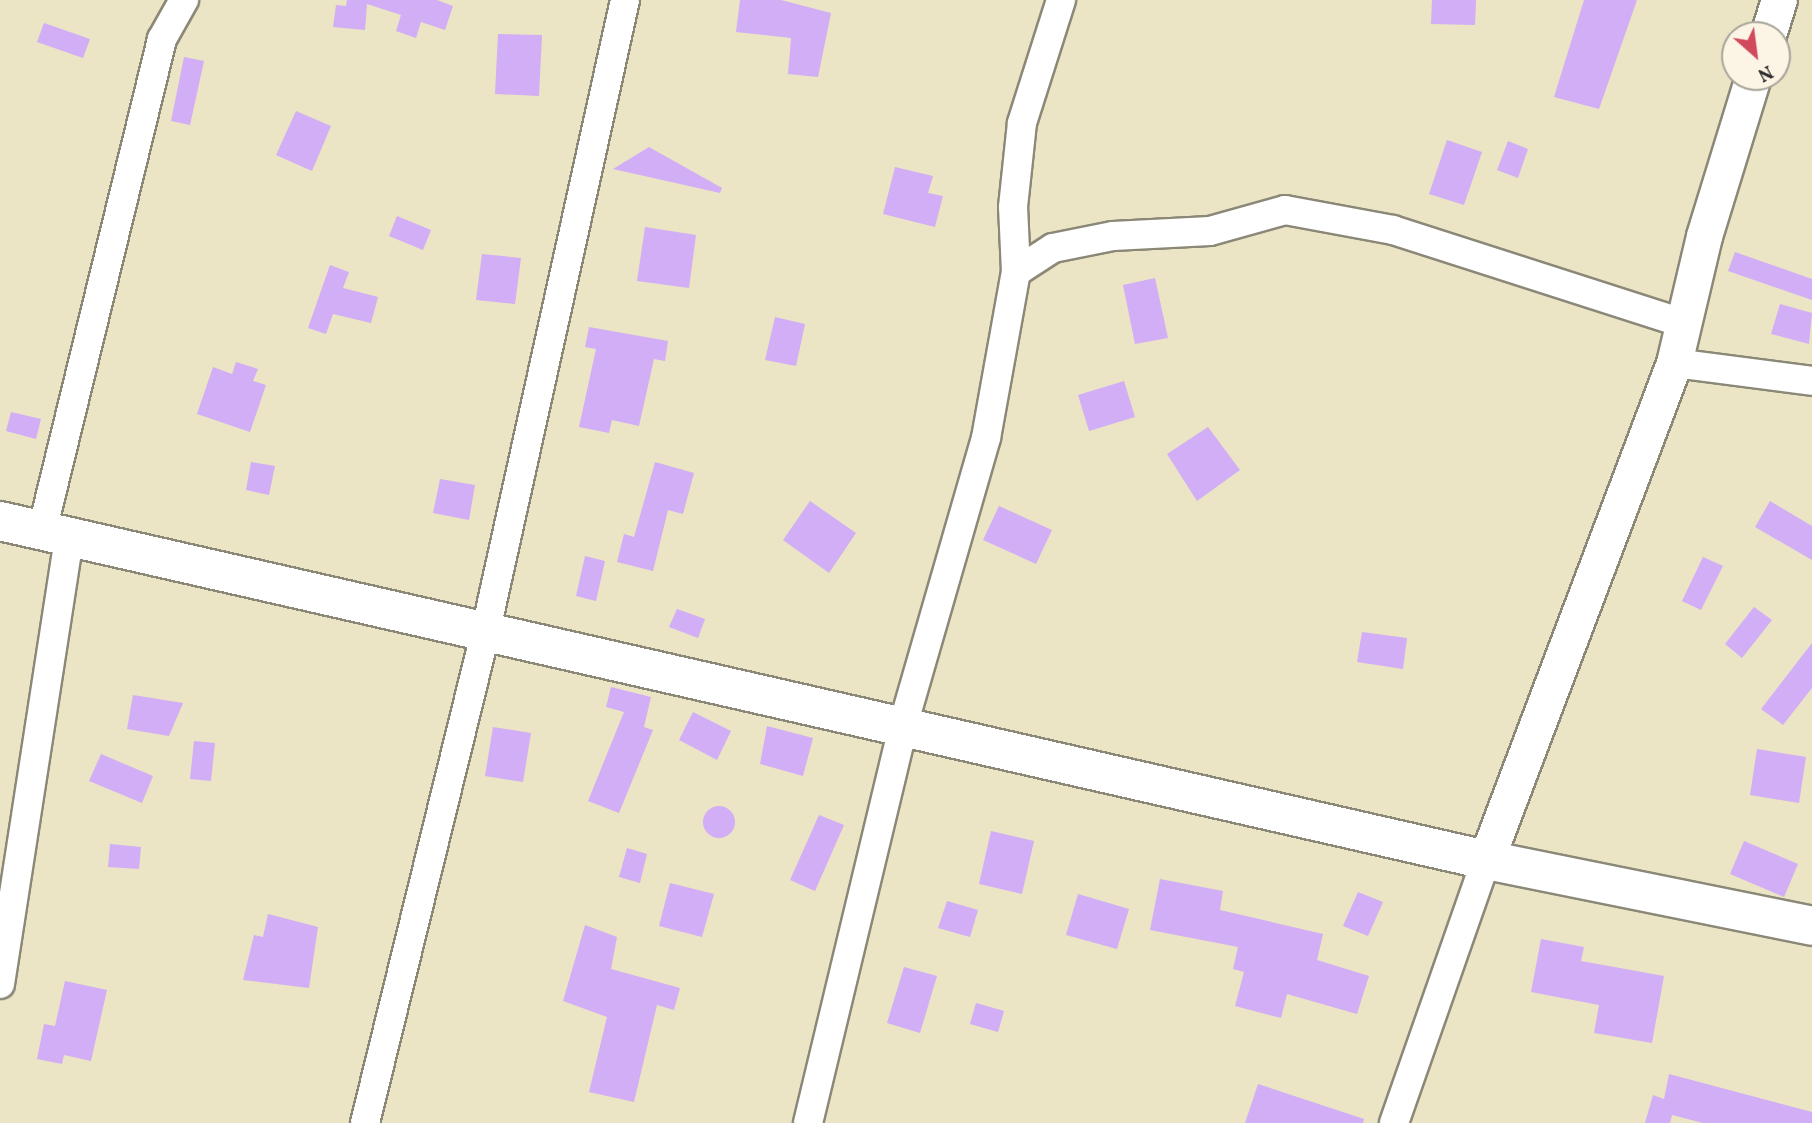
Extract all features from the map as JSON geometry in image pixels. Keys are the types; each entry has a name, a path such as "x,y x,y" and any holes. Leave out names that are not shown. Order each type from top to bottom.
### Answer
{"main road":[{"path":"0,521 485,634 904,722 1486,860 1812,926"}],"street":[{"path":"0,984 55,534 162,39 184,0"},
{"path":"365,1123 485,634 625,0"},
{"path":"807,1123 904,722 986,438 1016,272 1013,207 1022,123 1061,0"},
{"path":"1772,21 1779,0"},
{"path":"1394,1123 1486,860 1674,363 1682,323 1750,91"},
{"path":"1016,272 1053,248 1113,236 1210,231 1285,209 1393,230 1682,323"},
{"path":"1674,363 1812,381"}],"building":[{"path":"347,0 437,0 453,6 445,30 421,22 416,38 396,31 401,15 367,4 365,30 333,27 336,5 346,6"},
{"path":"740,0 781,0 831,13 818,77 788,74 791,38 736,32"},
{"path":"1432,0 1476,0 1475,25 1431,24"},
{"path":"1584,0 1637,0 1599,109 1554,97"},
{"path":"44,23 90,39 83,58 37,42"},
{"path":"498,34 542,35 539,96 495,94"},
{"path":"184,57 204,61 190,125 171,121"},
{"path":"296,111 331,126 312,171 276,155"},
{"path":"1447,140 1482,152 1464,205 1429,194"},
{"path":"1508,141 1528,149 1518,178 1497,170"},
{"path":"649,147 722,188 720,193 613,169"},
{"path":"895,167 933,176 928,193 943,196 935,227 883,214"},
{"path":"397,216 431,230 423,250 389,236"},
{"path":"645,227 696,235 689,288 637,281"},
{"path":"1735,252 1812,279 1812,300 1728,271"},
{"path":"482,254 521,258 515,304 476,300"},
{"path":"330,265 349,272 343,288 378,297 371,323 333,314 326,334 308,328"},
{"path":"1155,278 1168,338 1135,344 1123,285"},
{"path":"1780,304 1812,313 1809,344 1771,334"},
{"path":"775,317 805,324 796,366 765,360"},
{"path":"589,327 668,341 665,361 654,359 639,426 612,420 609,433 579,427 596,349 585,347"},
{"path":"236,362 258,369 253,381 266,385 250,432 197,414 213,367 232,374"},
{"path":"1124,381 1135,417 1089,431 1078,395"},
{"path":"11,412 41,419 36,439 6,431"},
{"path":"1208,427 1240,470 1197,501 1167,454"},
{"path":"251,462 275,466 269,495 246,490"},
{"path":"655,462 694,473 683,514 668,510 653,571 617,562 624,534 634,537"},
{"path":"440,479 475,485 469,520 433,513"},
{"path":"810,501 856,533 829,573 783,540"},
{"path":"1770,501 1812,526 1812,560 1755,527"},
{"path":"999,506 1052,530 1036,564 983,540"},
{"path":"585,556 605,561 596,601 576,596"},
{"path":"1703,557 1723,566 1701,610 1682,601"},
{"path":"1754,607 1772,620 1742,658 1725,644"},
{"path":"677,609 705,619 698,638 669,627"},
{"path":"1362,632 1407,638 1403,669 1357,662"},
{"path":"1812,643 1812,688 1783,725 1761,709"},
{"path":"611,687 651,697 644,727 653,730 619,813 588,801 624,712 606,707"},
{"path":"133,695 183,703 169,736 127,729"},
{"path":"693,712 731,731 717,760 679,740"},
{"path":"767,726 813,738 803,776 760,764"},
{"path":"493,727 531,733 523,782 485,776"},
{"path":"194,741 215,743 211,781 190,779"},
{"path":"1757,749 1806,757 1799,803 1750,795"},
{"path":"101,754 153,776 142,803 89,781"},
{"path":"719,806 730,811 735,822 730,833 719,838 708,833 703,822 708,811"},
{"path":"819,815 844,825 815,891 790,880"},
{"path":"991,831 1034,841 1022,894 979,884"},
{"path":"1744,841 1798,864 1784,897 1730,874"},
{"path":"110,844 141,847 139,869 108,867"},
{"path":"627,848 647,854 640,883 619,877"},
{"path":"1160,879 1223,891 1220,910 1323,934 1317,960 1369,976 1357,1014 1287,994 1281,1018 1235,1006 1244,972 1233,969 1238,947 1150,930"},
{"path":"670,883 714,894 702,937 659,926"},
{"path":"1358,892 1383,902 1368,936 1343,926"},
{"path":"1078,894 1129,909 1117,949 1066,935"},
{"path":"947,901 978,910 970,937 938,928"},
{"path":"268,914 318,927 309,988 243,980 254,935 263,937"},
{"path":"585,925 617,937 611,969 680,988 674,1010 657,1005 634,1102 589,1092 607,1017 563,1001"},
{"path":"1541,939 1584,947 1581,961 1664,976 1652,1043 1594,1033 1599,1005 1531,992"},
{"path":"904,967 937,976 920,1033 887,1023"},
{"path":"65,981 107,990 91,1061 64,1055 62,1064 37,1059 44,1024 55,1026"},
{"path":"976,1003 1004,1011 998,1032 970,1024"},
{"path":"1669,1074 1812,1112 1812,1123 1703,1123 1672,1115 1670,1123 1645,1123 1653,1095 1664,1099"},
{"path":"1258,1084 1364,1119 1363,1123 1245,1123"}]}
